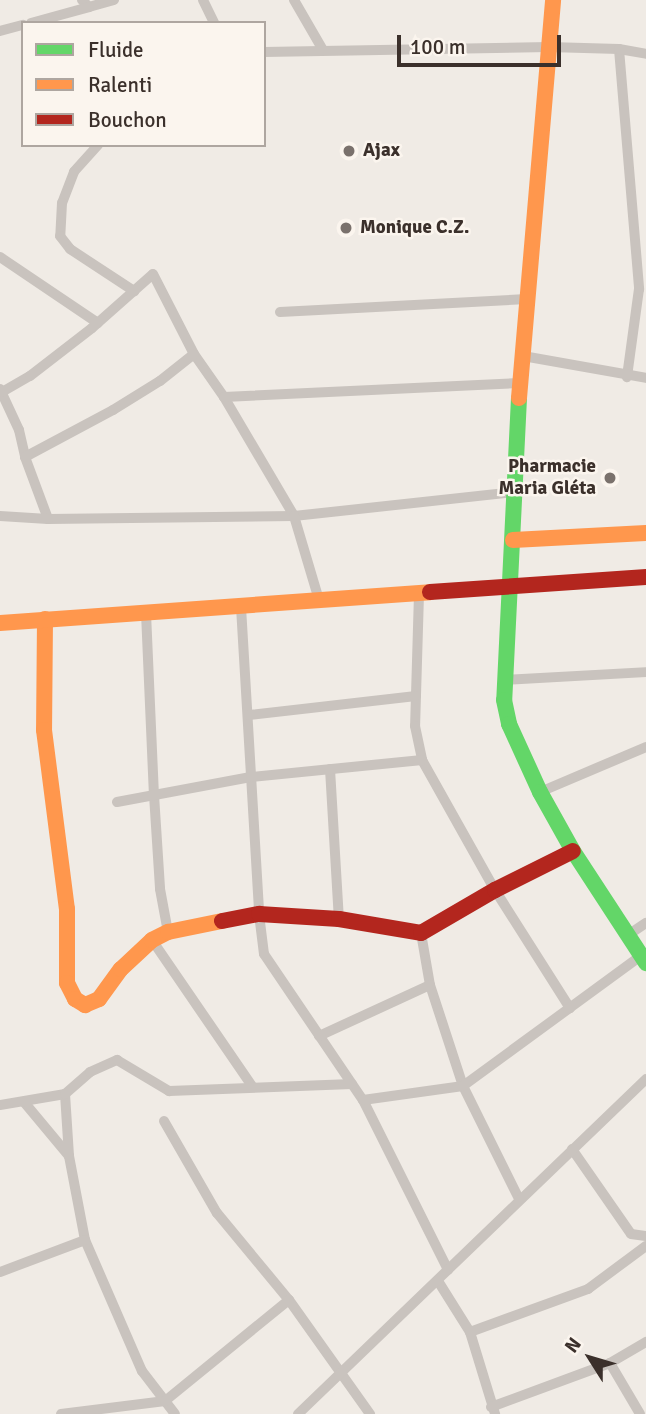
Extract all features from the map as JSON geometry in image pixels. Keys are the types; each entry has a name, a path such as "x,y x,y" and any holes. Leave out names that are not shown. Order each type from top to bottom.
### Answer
{"street":[{"path":"37,21 86,4 114,0"},
{"path":"203,0 213,21"},
{"path":"294,0 323,50"},
{"path":"363,1100 463,1086 644,959 573,851 540,792 509,724 505,680 520,383 553,0"},
{"path":"0,31 21,26"},
{"path":"266,52 549,47 619,49 646,54"},
{"path":"619,49 639,289 627,377"},
{"path":"97,147 74,172 62,204 60,236 70,249 134,291"},
{"path":"0,257 98,323"},
{"path":"48,519 25,457 19,430 1,391 30,376 98,323 153,274 194,354 294,516 319,600"},
{"path":"280,312 527,299"},
{"path":"25,457 113,410 194,354"},
{"path":"523,356 627,377 646,378"},
{"path":"223,397 520,383"},
{"path":"0,516 48,519 294,516 516,492"},
{"path":"513,540 646,533"},
{"path":"0,623 646,577"},
{"path":"419,594 415,726 422,760 495,890 570,1009"},
{"path":"241,607 259,914 264,954 363,1100 448,1270"},
{"path":"146,612 160,889 168,932"},
{"path":"45,619 44,730 67,909 67,983 75,999 85,1005 99,999 121,969 152,940 168,932 259,914 339,919 421,933 495,890 573,851"},
{"path":"505,680 646,672"},
{"path":"249,715 416,696"},
{"path":"540,792 646,747"},
{"path":"117,802 251,777 422,760"},
{"path":"330,769 339,919"},
{"path":"628,934 646,923"},
{"path":"421,933 430,985 463,1086 519,1199"},
{"path":"152,940 253,1086"},
{"path":"319,1036 430,985"},
{"path":"0,1105 65,1094 90,1073 117,1059 169,1091 352,1084"},
{"path":"298,1414 646,1079"},
{"path":"65,1094 69,1156 85,1240 135,1358 174,1414"},
{"path":"24,1102 69,1156"},
{"path":"164,1121 217,1213 289,1300 343,1371 370,1414"},
{"path":"572,1149 631,1234 646,1236"},
{"path":"0,1272 85,1240"},
{"path":"470,1332 588,1289 646,1246"},
{"path":"438,1280 470,1332 493,1410 610,1363 646,1342"},
{"path":"61,1414 165,1401 289,1300"},
{"path":"610,1363 640,1414"}],"traffic: fast":[{"path":"519,398 504,700 509,724 540,792 573,851 646,963"}],"traffic: slow":[{"path":"519,398 553,0"},
{"path":"513,540 646,533"},
{"path":"0,623 430,592"},
{"path":"45,619 44,730 67,909 67,983 75,999 85,1005 99,999 121,969 152,940 168,932 222,921"}],"traffic: jam":[{"path":"430,592 646,577"},
{"path":"222,921 259,914 339,919 421,933 495,890 573,851"}],"place":[{"name":"Ajax","path":"349,151"},
{"name":"Monique C.Z.","path":"346,228"},
{"name":"Pharmacie Maria Gléta","path":"610,478"}]}
